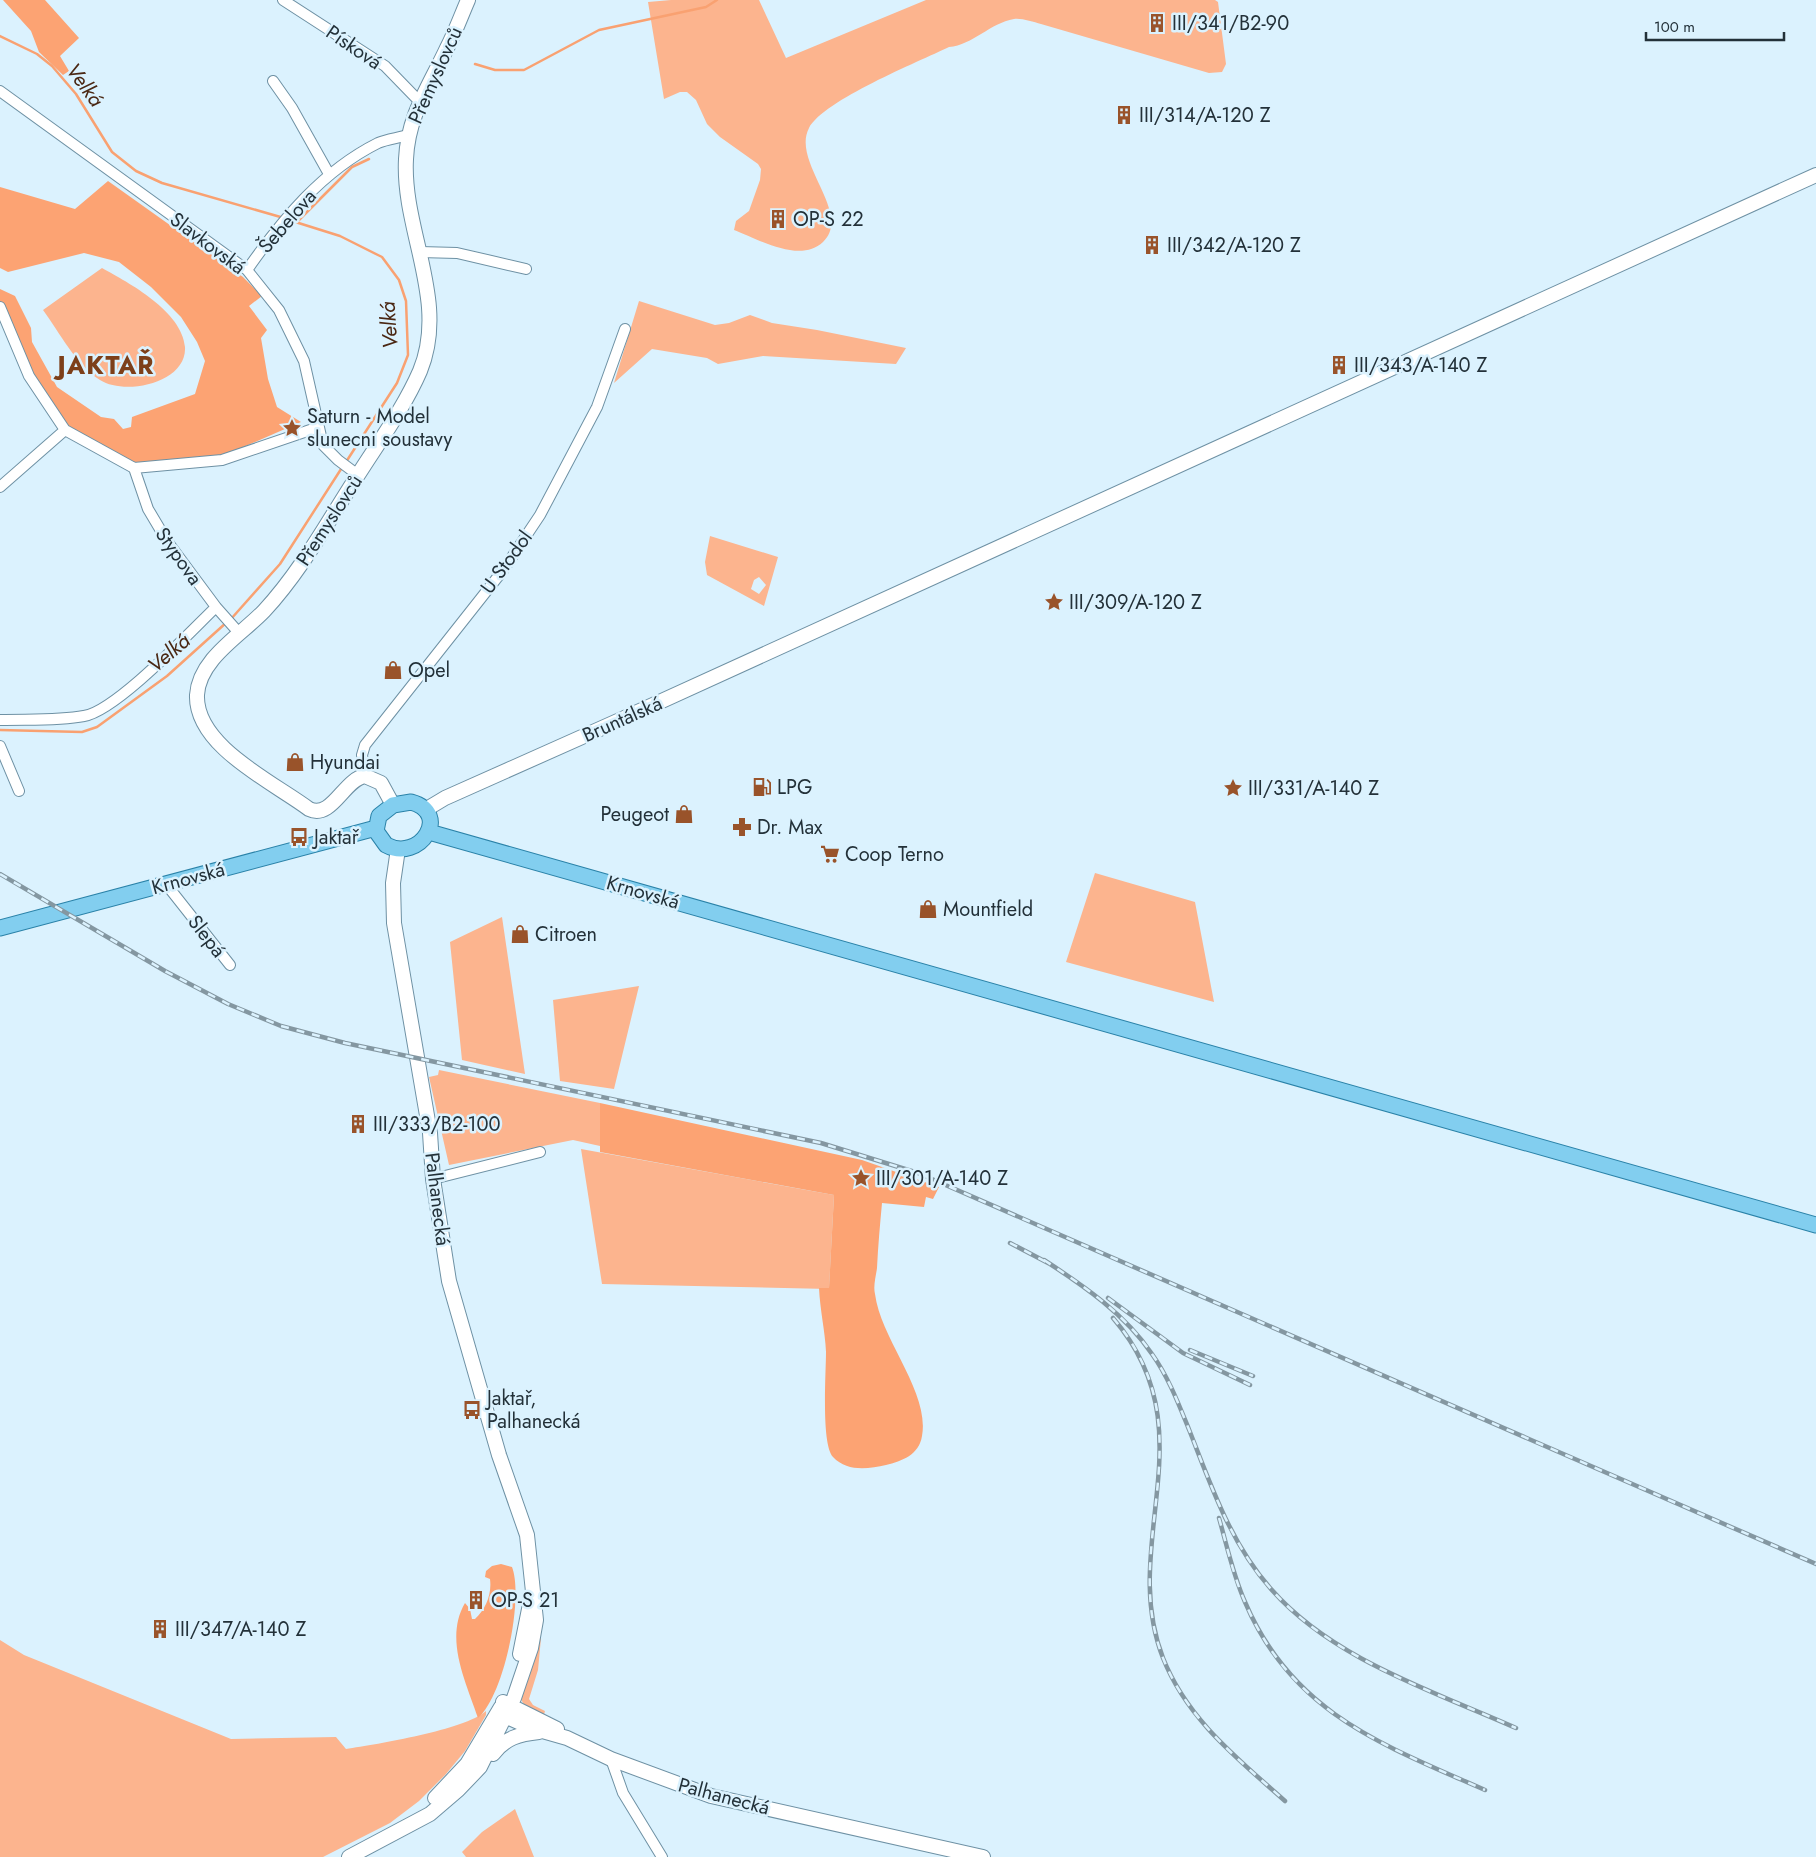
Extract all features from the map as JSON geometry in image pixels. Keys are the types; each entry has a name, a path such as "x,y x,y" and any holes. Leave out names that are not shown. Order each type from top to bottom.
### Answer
{"main road":[{"path":"411,802 425,810 430,820 429,832 422,842 396,857 381,842 376,828 381,813 393,805 411,802"},
{"name":"Krnovská","path":"0,928 376,828"},
{"name":"Krnovská","path":"429,832 1816,1225"}],"street":[{"name":"Písková","path":"283,0 385,66 418,102"},
{"name":"Přemyslovců","path":"365,776 353,781 324,810 313,811 237,759 212,738 203,725 198,712 199,683 212,661 237,631 281,591 323,532 354,472 410,390 426,352 429,309 420,252 410,215 406,189 408,135 418,102 448,48 468,0"},
{"name":"Šebelova","path":"273,81 292,108 329,174"},
{"name":"Slavkovská","path":"0,91 247,270 279,310 304,361 323,445 354,472"},
{"name":"Šebelova","path":"247,270 278,226 329,174 379,143 408,135"},
{"name":"Bruntálská","path":"425,810 445,798 819,630 1816,175"},
{"path":"420,252 456,254 526,268"},
{"path":"0,307 29,376 65,430 134,468 222,460 319,427"},
{"name":"U Stodol","path":"365,776 362,756 365,745 504,568 540,515 597,407 625,329"},
{"path":"0,487 65,430"},
{"name":"Stypova","path":"134,468 148,510 167,541 237,631"},
{"path":"0,720 85,716 101,710 122,696 219,610"},
{"path":"0,746 19,791"},
{"path":"365,776 381,783 393,805"},
{"name":"Palhanecká","path":"396,857 392,894 394,923 427,1115 434,1179 449,1280 499,1455 527,1535 532,1596 536,1605 536,1620 531,1648 504,1709"},
{"name":"Slepá","path":"166,884 230,965"},
{"path":"434,1179 540,1152"},
{"path":"480,1767 504,1709"},
{"path":"414,1822 467,1764 504,1709"},
{"name":"Palhanecká","path":"504,1709 545,1732 566,1738 611,1760 711,1796 983,1857"},
{"name":"Palhanecká","path":"504,1709 560,1730 566,1738"},
{"path":"353,1855 430,1814 506,1740 523,1734 545,1732"},
{"path":"611,1760 623,1793 662,1857"}],"shaded area":[{"path":"3,0 45,0 79,38 60,56 69,71 63,75 39,52 31,31"},
{"path":"671,0 759,0 786,58 926,0 1215,0 1218,2 1226,64 1222,72 1209,73 1028,20 1014,19 1005,21 966,42 949,47 873,83 852,94 818,117 809,128 806,141 813,171 827,202 831,217 830,230 823,242 814,248 803,251 791,250 767,244 734,230 736,221 749,211 760,180 761,169 758,164 720,137 707,124 696,100 687,92 680,92 664,99 648,2"},
{"path":"108,181 243,277 262,296 249,306 267,330 261,338 268,379 277,407 301,422 225,455 135,463 69,428 32,376 0,304 0,289 15,296 31,328 32,342 57,387 101,417 114,419 123,429 131,427 132,417 195,394 205,361 197,342 181,317 151,287 119,262 84,253 8,272 0,268 0,187 75,209"},
{"path":"102,268 139,290 165,310 175,322 182,334 185,347 183,359 176,370 166,377 153,383 124,387 111,385 100,380 83,366 43,310"},
{"path":"639,301 715,325 729,323 750,315 772,323 906,348 896,364 763,356 718,364 707,358 652,349 614,383"},
{"path":"710,536 778,557 764,606 707,575 705,562","holes":["759,577 766,585 759,594 751,589 754,580"]},
{"path":"1095,873 1195,902 1214,1002 1066,962"},
{"path":"502,917 525,1074 462,1060 450,942"},
{"path":"639,986 614,1089 560,1081 553,1000"},
{"path":"439,1070 600,1103 600,1146 573,1140 449,1165 429,1077 438,1075"},
{"path":"600,1103 862,1160 939,1187 933,1199 926,1197 924,1207 882,1203 874,1284 879,1312 919,1402 923,1419 922,1436 914,1452 904,1459 892,1463 872,1468 858,1468 839,1462 829,1450 826,1424 826,1352 819,1288 829,1288 834,1195 600,1152"},
{"path":"581,1149 834,1195 829,1289 602,1284"},
{"path":"501,1564 512,1567 515,1581 513,1623 509,1646 496,1689 478,1718 459,1660 456,1631 465,1603 470,1609 472,1619 475,1619 482,1611 490,1590 490,1579 485,1577 486,1571 492,1566"},
{"path":"534,1638 541,1638 538,1670 529,1699 533,1705 545,1711 543,1718 525,1706 520,1694"},
{"path":"0,1640 24,1655 231,1739 336,1737 346,1749 440,1730 475,1718 486,1711 486,1715 465,1751 446,1774 419,1801 390,1823 323,1857 0,1857"},
{"path":"515,1809 534,1857 466,1857 462,1852 482,1832"}],"waterway":[{"path":"475,64 495,70 524,70 599,30 706,7 717,0"},
{"name":"Velká","path":"0,36 37,54 52,66 76,94 112,152 136,171 162,183 284,218"},
{"path":"297,222 352,167 369,159"},
{"name":"Velká","path":"289,220 340,236 382,257 399,280 406,301 408,355 397,383 346,462"},
{"name":"Velká","path":"231,619 280,564 343,466"},
{"name":"Velká","path":"0,730 82,732 97,727 167,676 227,622"}],"railway":[{"path":"0,874 165,971 228,1004 281,1026 345,1043 821,1143 918,1173 1816,1564"},
{"path":"1010,1243 1050,1264"},
{"path":"1044,1260 1089,1291 1117,1314 1152,1354 1173,1392 1224,1515 1234,1534 1257,1572 1296,1614 1323,1635 1385,1671 1516,1728"},
{"path":"1108,1298 1183,1353 1250,1385"},
{"path":"1113,1318 1141,1360 1155,1402 1160,1445 1150,1572 1152,1615 1163,1658 1173,1680 1199,1719 1232,1753 1285,1801"},
{"path":"1190,1350 1253,1376"},
{"path":"1219,1518 1245,1602 1265,1640 1288,1672 1315,1698 1344,1721 1411,1757 1485,1790"}],"place":[{"name":"III/341/B2-90","path":"1157,23"},
{"name":"III/314/A-120 Z","path":"1124,115"},
{"name":"OP-S 22","path":"778,219"},
{"name":"III/342/A-120 Z","path":"1152,245"},
{"name":"III/343/A-140 Z","path":"1339,365"},
{"name":"Saturn - Model slunecni soustavy","path":"292,428"},
{"name":"III/309/A-120 Z","path":"1054,602"},
{"name":"Opel","path":"393,670"},
{"name":"Hyundai","path":"295,762"},
{"name":"LPG","path":"762,787"},
{"name":"III/331/A-140 Z","path":"1233,788"},
{"name":"Peugeot","path":"684,814"},
{"name":"Dr. Max","path":"742,827"},
{"name":"Jaktař","path":"299,837"},
{"name":"Coop Terno","path":"830,854"},
{"name":"Mountfield","path":"928,909"},
{"name":"Citroen","path":"520,934"},
{"name":"III/333/B2-100","path":"358,1124"},
{"name":"III/301/A-140 Z","path":"861,1178"},
{"name":"Jaktař, Palhanecká","path":"472,1410"},
{"name":"OP-S 21","path":"476,1600"},
{"name":"III/347/A-140 Z","path":"160,1629"}],"district":[{"name":"JAKTAŘ","path":"106,365"}]}
